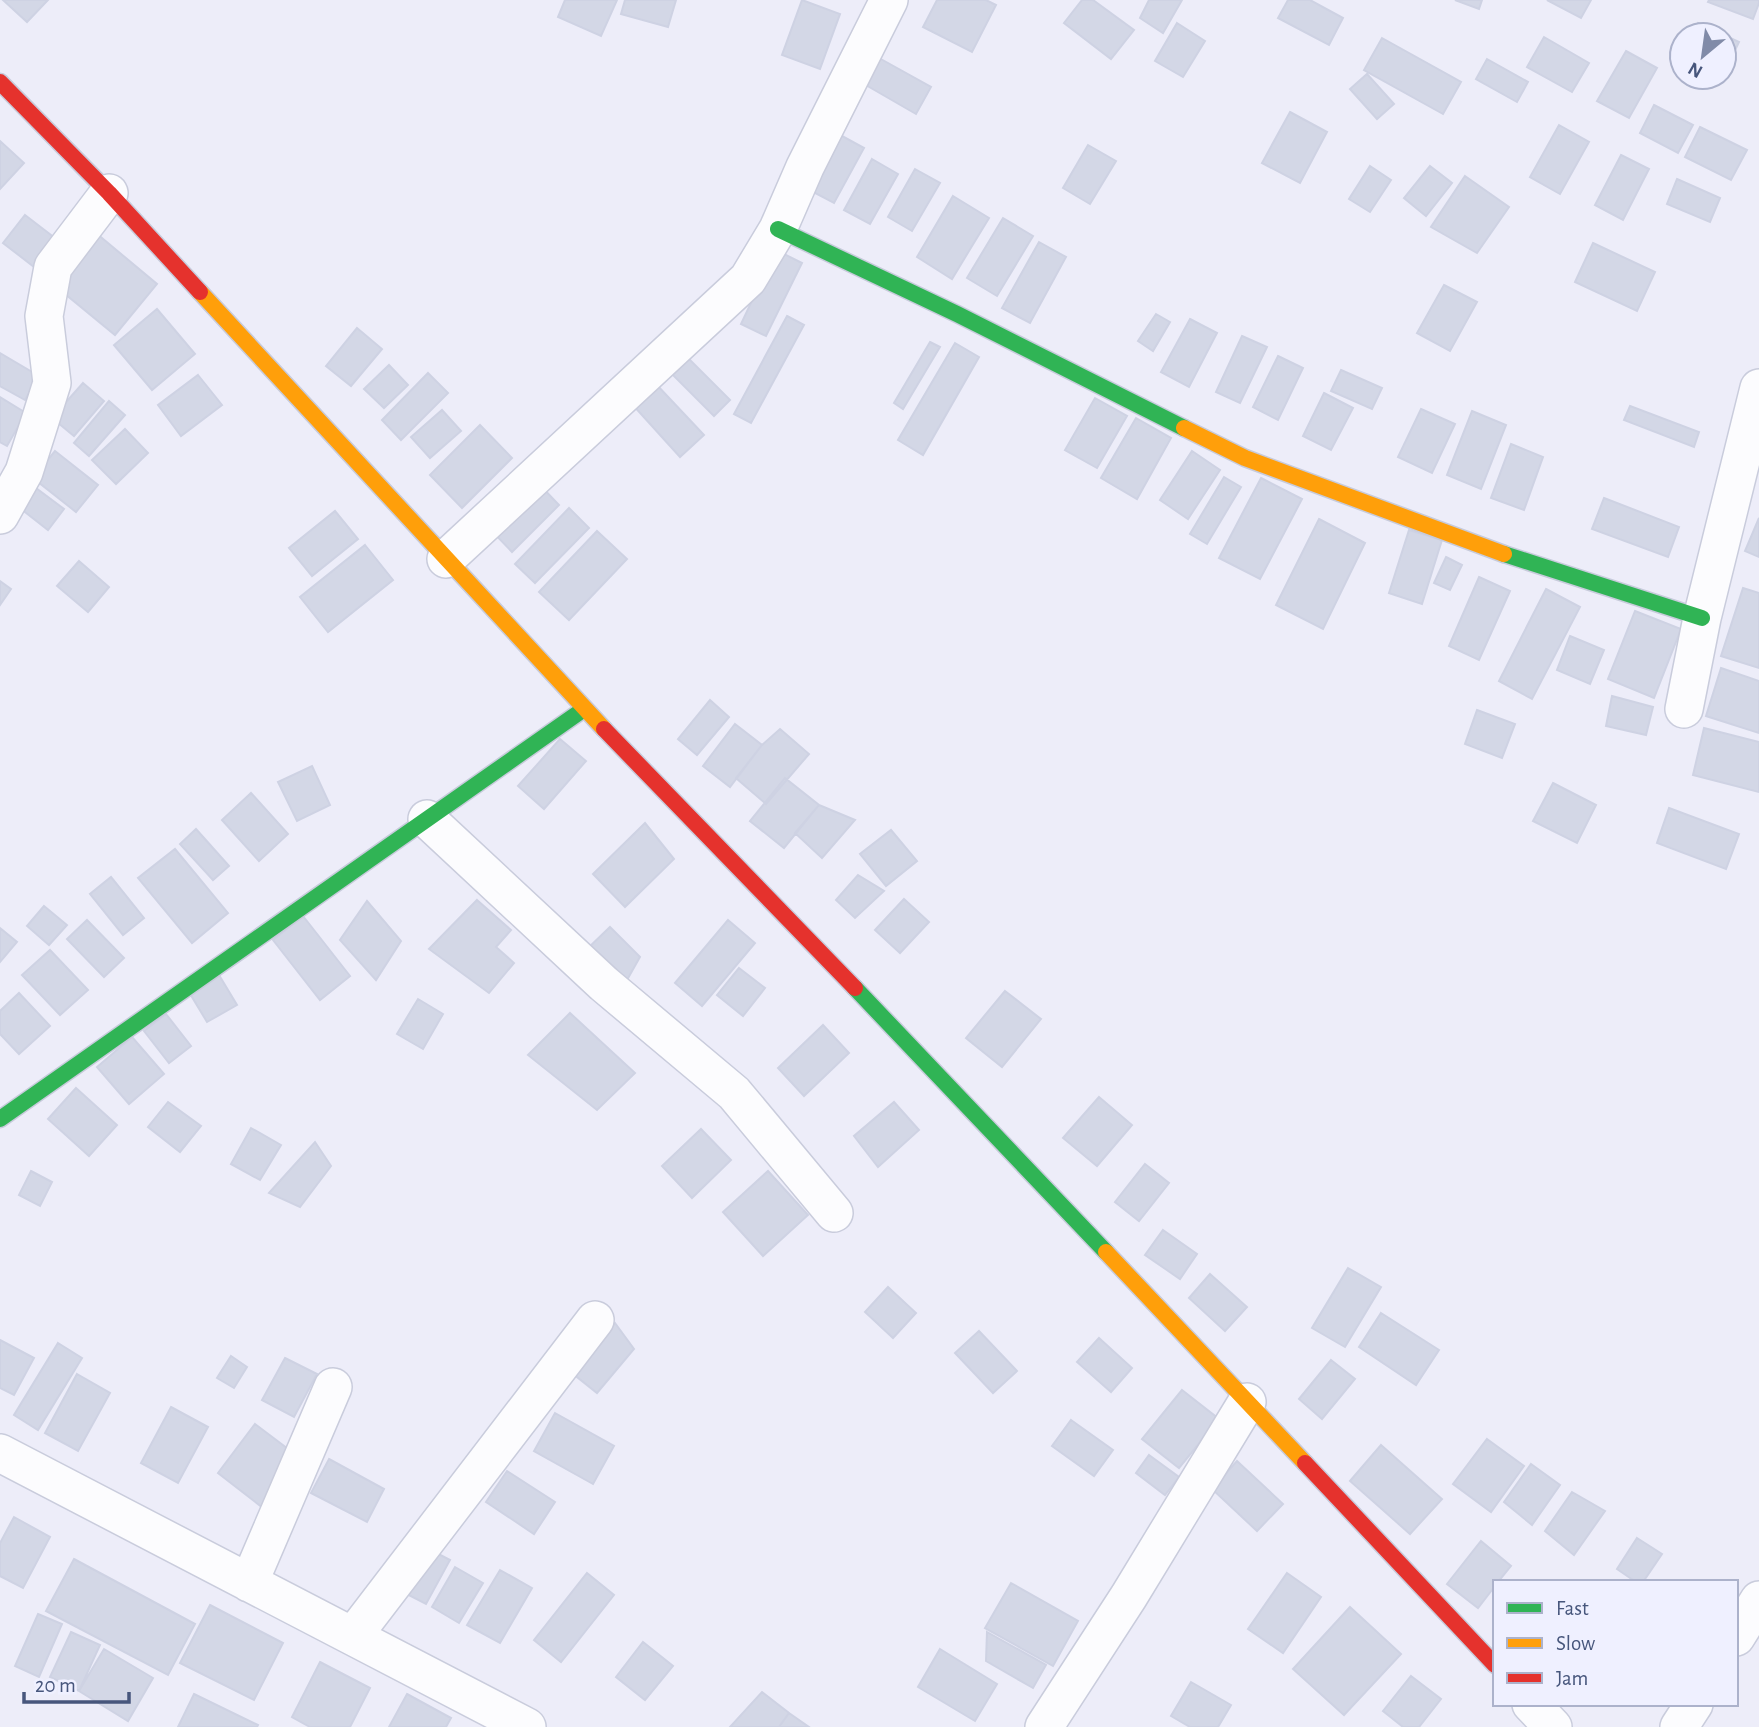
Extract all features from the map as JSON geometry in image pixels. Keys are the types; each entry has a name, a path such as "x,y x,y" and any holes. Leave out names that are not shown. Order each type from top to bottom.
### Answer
{"street":[{"path":"446,559 748,279 778,229 811,156 889,0"},
{"path":"0,82 110,193 584,709 929,1065 1493,1663"},
{"path":"0,515 24,472 52,383 44,316 53,267 110,193"},
{"path":"778,229 957,314 1245,458 1489,549 1702,618"},
{"path":"1684,709 1702,618 1759,388"},
{"path":"0,1119 584,709"},
{"path":"427,819 604,984 734,1093 834,1213"},
{"path":"353,1636 595,1320"},
{"path":"249,1583 333,1387"},
{"path":"1044,1727 1129,1595 1247,1402"},
{"path":"2,1459 527,1727"},
{"path":"1738,1634 1759,1601"},
{"path":"1533,1706 1553,1727"},
{"path":"1679,1727 1693,1706"}],"building":[{"path":"3,0 48,0 27,22"},
{"path":"565,0 617,0 601,36 558,17"},
{"path":"625,0 676,0 668,27 621,14"},
{"path":"802,0 840,14 820,69 782,55"},
{"path":"937,0 986,0 996,5 972,52 923,27"},
{"path":"1082,0 1093,0 1134,30 1111,59 1064,23"},
{"path":"1149,0 1182,0 1163,33 1140,18"},
{"path":"1288,0 1310,0 1343,18 1329,45 1278,18"},
{"path":"1455,0 1482,0 1479,9"},
{"path":"1547,0 1591,0 1581,18"},
{"path":"1759,0 1759,3 1753,19 1708,2"},
{"path":"1177,23 1205,41 1183,77 1155,61"},
{"path":"1544,37 1589,63 1572,92 1527,67"},
{"path":"1382,38 1461,82 1443,114 1364,70"},
{"path":"1626,51 1657,68 1629,118 1597,101"},
{"path":"879,58 931,87 916,114 864,84"},
{"path":"1487,59 1528,82 1517,102 1476,79"},
{"path":"1367,74 1394,104 1377,119 1350,89"},
{"path":"1654,105 1693,125 1678,153 1640,133"},
{"path":"1290,112 1327,132 1300,183 1262,163"},
{"path":"1559,125 1589,142 1560,194 1530,177"},
{"path":"1700,127 1747,150 1731,180 1685,157"},
{"path":"831,130 864,148 834,203 800,185"},
{"path":"0,141 24,163 0,189"},
{"path":"1088,145 1116,161 1090,204 1063,188"},
{"path":"1621,155 1649,169 1623,220 1595,205"},
{"path":"872,159 898,174 870,224 844,210"},
{"path":"1370,166 1391,180 1370,212 1349,199"},
{"path":"1430,166 1452,183 1426,216 1404,198"},
{"path":"915,169 940,183 912,231 888,217"},
{"path":"1465,176 1509,207 1477,253 1431,227"},
{"path":"1677,179 1720,198 1710,222 1667,204"},
{"path":"953,196 989,218 952,279 917,257"},
{"path":"25,215 60,242 38,270 3,243"},
{"path":"1003,218 1033,236 997,296 967,278"},
{"path":"96,233 157,284 115,335 53,284"},
{"path":"1039,242 1066,257 1030,323 1002,308"},
{"path":"1593,243 1655,272 1637,311 1575,282"},
{"path":"776,250 802,263 766,336 741,324"},
{"path":"1444,285 1477,302 1450,351 1417,333"},
{"path":"157,309 195,354 152,390 114,345"},
{"path":"1156,314 1170,322 1153,351 1138,341"},
{"path":"787,316 804,325 751,423 734,414"},
{"path":"1190,319 1217,333 1189,387 1161,372"},
{"path":"357,328 382,349 351,386 326,366"},
{"path":"1242,336 1267,347 1240,403 1216,392"},
{"path":"930,342 940,347 903,409 894,403"},
{"path":"955,343 979,357 923,455 898,440"},
{"path":"0,353 39,376 25,400 0,386"},
{"path":"1278,356 1303,368 1278,420 1253,407"},
{"path":"688,358 730,400 714,416 672,374"},
{"path":"389,365 408,385 384,408 364,389"},
{"path":"1341,370 1382,388 1372,409 1331,391"},
{"path":"428,373 448,393 401,440 382,420"},
{"path":"198,375 222,405 181,436 158,405"},
{"path":"83,383 104,401 74,436 52,418"},
{"path":"655,383 704,435 680,457 632,404"},
{"path":"1324,393 1353,408 1331,450 1303,436"},
{"path":"0,397 26,413 7,446 0,442"},
{"path":"1095,398 1127,416 1097,468 1065,450"},
{"path":"109,401 125,415 89,456 74,443"},
{"path":"1630,406 1699,432 1694,447 1624,420"},
{"path":"1421,409 1455,424 1432,473 1398,457"},
{"path":"442,410 461,431 430,458 411,437"},
{"path":"1472,411 1506,425 1481,489 1447,475"},
{"path":"1136,418 1171,438 1137,499 1101,478"},
{"path":"480,425 512,458 462,508 430,475"},
{"path":"125,429 148,453 116,484 92,460"},
{"path":"1511,444 1543,457 1524,510 1491,498"},
{"path":"55,451 98,485 76,512 33,478"},
{"path":"1192,451 1220,470 1188,519 1160,500"},
{"path":"1224,477 1241,487 1207,544 1190,534"},
{"path":"1261,478 1302,499 1260,579 1219,558"},
{"path":"537,482 559,505 512,552 490,529"},
{"path":"32,485 64,509 48,530 16,505"},
{"path":"1604,498 1679,527 1668,557 1592,529"},
{"path":"569,508 589,528 535,583 515,564"},
{"path":"335,511 358,539 312,576 289,548"},
{"path":"1759,518 1759,557 1745,551"},
{"path":"1319,519 1365,543 1323,629 1276,605"},
{"path":"1409,530 1442,540 1422,604 1389,593"},
{"path":"597,531 627,559 569,620 539,592"},
{"path":"365,545 393,580 328,632 300,597"},
{"path":"1446,557 1462,565 1450,590 1434,583"},
{"path":"79,561 109,587 88,612 57,586"},
{"path":"1479,577 1510,591 1479,660 1449,646"},
{"path":"0,581 11,589 0,605"},
{"path":"1743,588 1759,593 1759,668 1721,656"},
{"path":"1546,589 1580,607 1532,699 1499,681"},
{"path":"1635,611 1681,629 1654,698 1608,679"},
{"path":"1570,636 1604,650 1590,684 1557,670"},
{"path":"1721,668 1759,681 1759,733 1706,716"},
{"path":"1612,696 1653,707 1646,735 1606,726"},
{"path":"710,700 729,717 697,755 678,739"},
{"path":"1477,710 1515,724 1502,758 1465,744"},
{"path":"735,724 762,745 730,787 703,766"},
{"path":"1704,728 1759,742 1759,792 1693,775"},
{"path":"780,729 809,754 766,804 736,778 762,745"},
{"path":"560,739 586,761 544,809 518,786"},
{"path":"312,766 330,805 297,821 278,782"},
{"path":"785,778 819,805 784,848 750,821"},
{"path":"1553,783 1596,805 1577,843 1533,821"},
{"path":"251,793 288,834 259,861 222,820"},
{"path":"819,805 855,820 822,858 795,833"},
{"path":"1669,808 1739,834 1726,869 1657,843"},
{"path":"645,823 674,859 625,907 593,874"},
{"path":"196,829 229,866 213,880 180,844"},
{"path":"891,830 917,861 886,886 860,854"},
{"path":"175,849 228,913 192,943 138,878"},
{"path":"858,875 884,891 855,918 836,900"},
{"path":"111,877 144,918 123,935 90,894"},
{"path":"904,899 929,922 900,953 875,930"},
{"path":"477,900 511,930 496,947 514,963 489,993 429,949"},
{"path":"367,901 401,941 376,980 340,940"},
{"path":"44,906 67,925 49,945 27,926"},
{"path":"303,916 350,976 320,1000 273,940"},
{"path":"87,920 124,958 104,977 67,939"},
{"path":"728,920 755,943 702,1006 675,983"},
{"path":"610,927 640,957 623,987 586,950"},
{"path":"0,928 17,942 0,962"},
{"path":"50,950 88,990 60,1015 22,975"},
{"path":"739,968 765,988 743,1016 717,995"},
{"path":"219,975 237,1005 207,1022 189,992"},
{"path":"1005,991 1041,1019 1002,1067 966,1038"},
{"path":"19,993 50,1026 19,1054 0,1034 0,1011"},
{"path":"418,999 443,1014 423,1049 397,1034"},
{"path":"570,1013 635,1073 597,1110 528,1055"},
{"path":"166,1014 191,1046 169,1063 144,1031"},
{"path":"823,1025 849,1053 804,1096 778,1068"},
{"path":"132,1037 164,1074 129,1104 97,1067"},
{"path":"76,1088 117,1125 89,1156 48,1119"},
{"path":"1099,1097 1132,1125 1097,1166 1063,1138"},
{"path":"168,1102 201,1126 180,1152 148,1127"},
{"path":"894,1102 919,1130 878,1167 854,1136"},
{"path":"251,1128 281,1145 260,1180 231,1164"},
{"path":"701,1129 731,1160 692,1198 662,1166"},
{"path":"315,1142 331,1166 300,1207 269,1193"},
{"path":"1145,1164 1169,1183 1139,1221 1115,1202"},
{"path":"31,1171 52,1182 40,1206 19,1195"},
{"path":"768,1171 808,1215 763,1256 723,1212"},
{"path":"1163,1230 1197,1254 1180,1279 1145,1255"},
{"path":"1348,1268 1381,1287 1345,1347 1312,1328"},
{"path":"1210,1274 1247,1307 1225,1331 1189,1298"},
{"path":"888,1287 916,1313 893,1338 865,1312"},
{"path":"1381,1313 1439,1350 1416,1385 1359,1347"},
{"path":"615,1323 634,1349 597,1393 572,1373"},
{"path":"979,1331 1017,1371 993,1393 955,1353"},
{"path":"1099,1338 1132,1368 1111,1392 1077,1362"},
{"path":"0,1340 34,1358 14,1395 0,1388"},
{"path":"58,1343 82,1358 38,1430 14,1415"},
{"path":"231,1356 247,1367 234,1388 217,1378"},
{"path":"285,1358 317,1374 294,1417 262,1400"},
{"path":"1331,1360 1355,1379 1322,1419 1299,1399"},
{"path":"77,1374 110,1393 78,1451 45,1433"},
{"path":"1182,1390 1219,1419 1179,1468 1142,1439"},
{"path":"171,1407 208,1427 178,1483 141,1463"},
{"path":"555,1413 614,1446 593,1484 534,1451"},
{"path":"1071,1420 1113,1450 1094,1476 1052,1446"},
{"path":"255,1424 300,1458 263,1508 218,1473"},
{"path":"1487,1439 1524,1466 1491,1512 1453,1484"},
{"path":"1381,1445 1442,1499 1410,1534 1350,1481"},
{"path":"1149,1455 1179,1477 1165,1495 1136,1473"},
{"path":"329,1459 384,1489 367,1522 311,1493"},
{"path":"1237,1461 1283,1504 1257,1531 1212,1489"},
{"path":"1531,1464 1560,1485 1532,1525 1504,1502"},
{"path":"507,1471 555,1502 534,1534 486,1502"},
{"path":"1572,1492 1605,1511 1574,1555 1545,1531"},
{"path":"14,1517 50,1537 23,1588 0,1576 0,1543"},
{"path":"1637,1538 1662,1554 1644,1580 1633,1580 1617,1569"},
{"path":"1481,1541 1511,1566 1500,1580 1493,1580 1493,1589 1478,1608 1447,1584"},
{"path":"425,1547 450,1560 426,1604 401,1591"},
{"path":"74,1559 195,1624 168,1675 46,1611"},
{"path":"455,1567 483,1583 459,1623 432,1607"},
{"path":"500,1570 532,1588 500,1643 467,1625"},
{"path":"587,1573 614,1595 561,1662 534,1640"},
{"path":"1287,1573 1321,1597 1283,1653 1248,1629"},
{"path":"1011,1583 1078,1621 1053,1666 985,1628"},
{"path":"210,1605 283,1643 254,1700 180,1663"},
{"path":"1350,1607 1401,1654 1344,1715 1293,1669"},
{"path":"38,1614 62,1624 39,1677 15,1666"},
{"path":"71,1632 100,1645 79,1691 50,1677"},
{"path":"987,1632 1046,1665 1033,1688 986,1661"},
{"path":"643,1642 673,1666 645,1700 616,1677"},
{"path":"104,1649 153,1678 128,1721 79,1691"},
{"path":"940,1649 997,1684 975,1721 918,1687"},
{"path":"320,1662 370,1688 350,1727 310,1727 292,1717"},
{"path":"1411,1676 1441,1699 1419,1727 1403,1727 1383,1711"},
{"path":"1191,1682 1231,1705 1218,1727 1190,1727 1171,1716"},
{"path":"762,1692 789,1713 779,1727 730,1727"},
{"path":"194,1694 258,1725 257,1727 178,1727"},
{"path":"407,1694 451,1718 446,1727 389,1727"},
{"path":"789,1713 809,1727 779,1727"}],"traffic: fast":[{"path":"778,229 957,314 1184,428"},
{"path":"1504,554 1702,618"},
{"path":"0,1119 584,709"},
{"path":"855,988 1106,1252"}],"traffic: slow":[{"path":"200,292 604,729"},
{"path":"1184,428 1245,458 1504,554"},
{"path":"1106,1252 1305,1463"}],"traffic: jam":[{"path":"0,82 109,193 200,292"},
{"path":"604,729 855,988"},
{"path":"1305,1463 1493,1663"}]}
